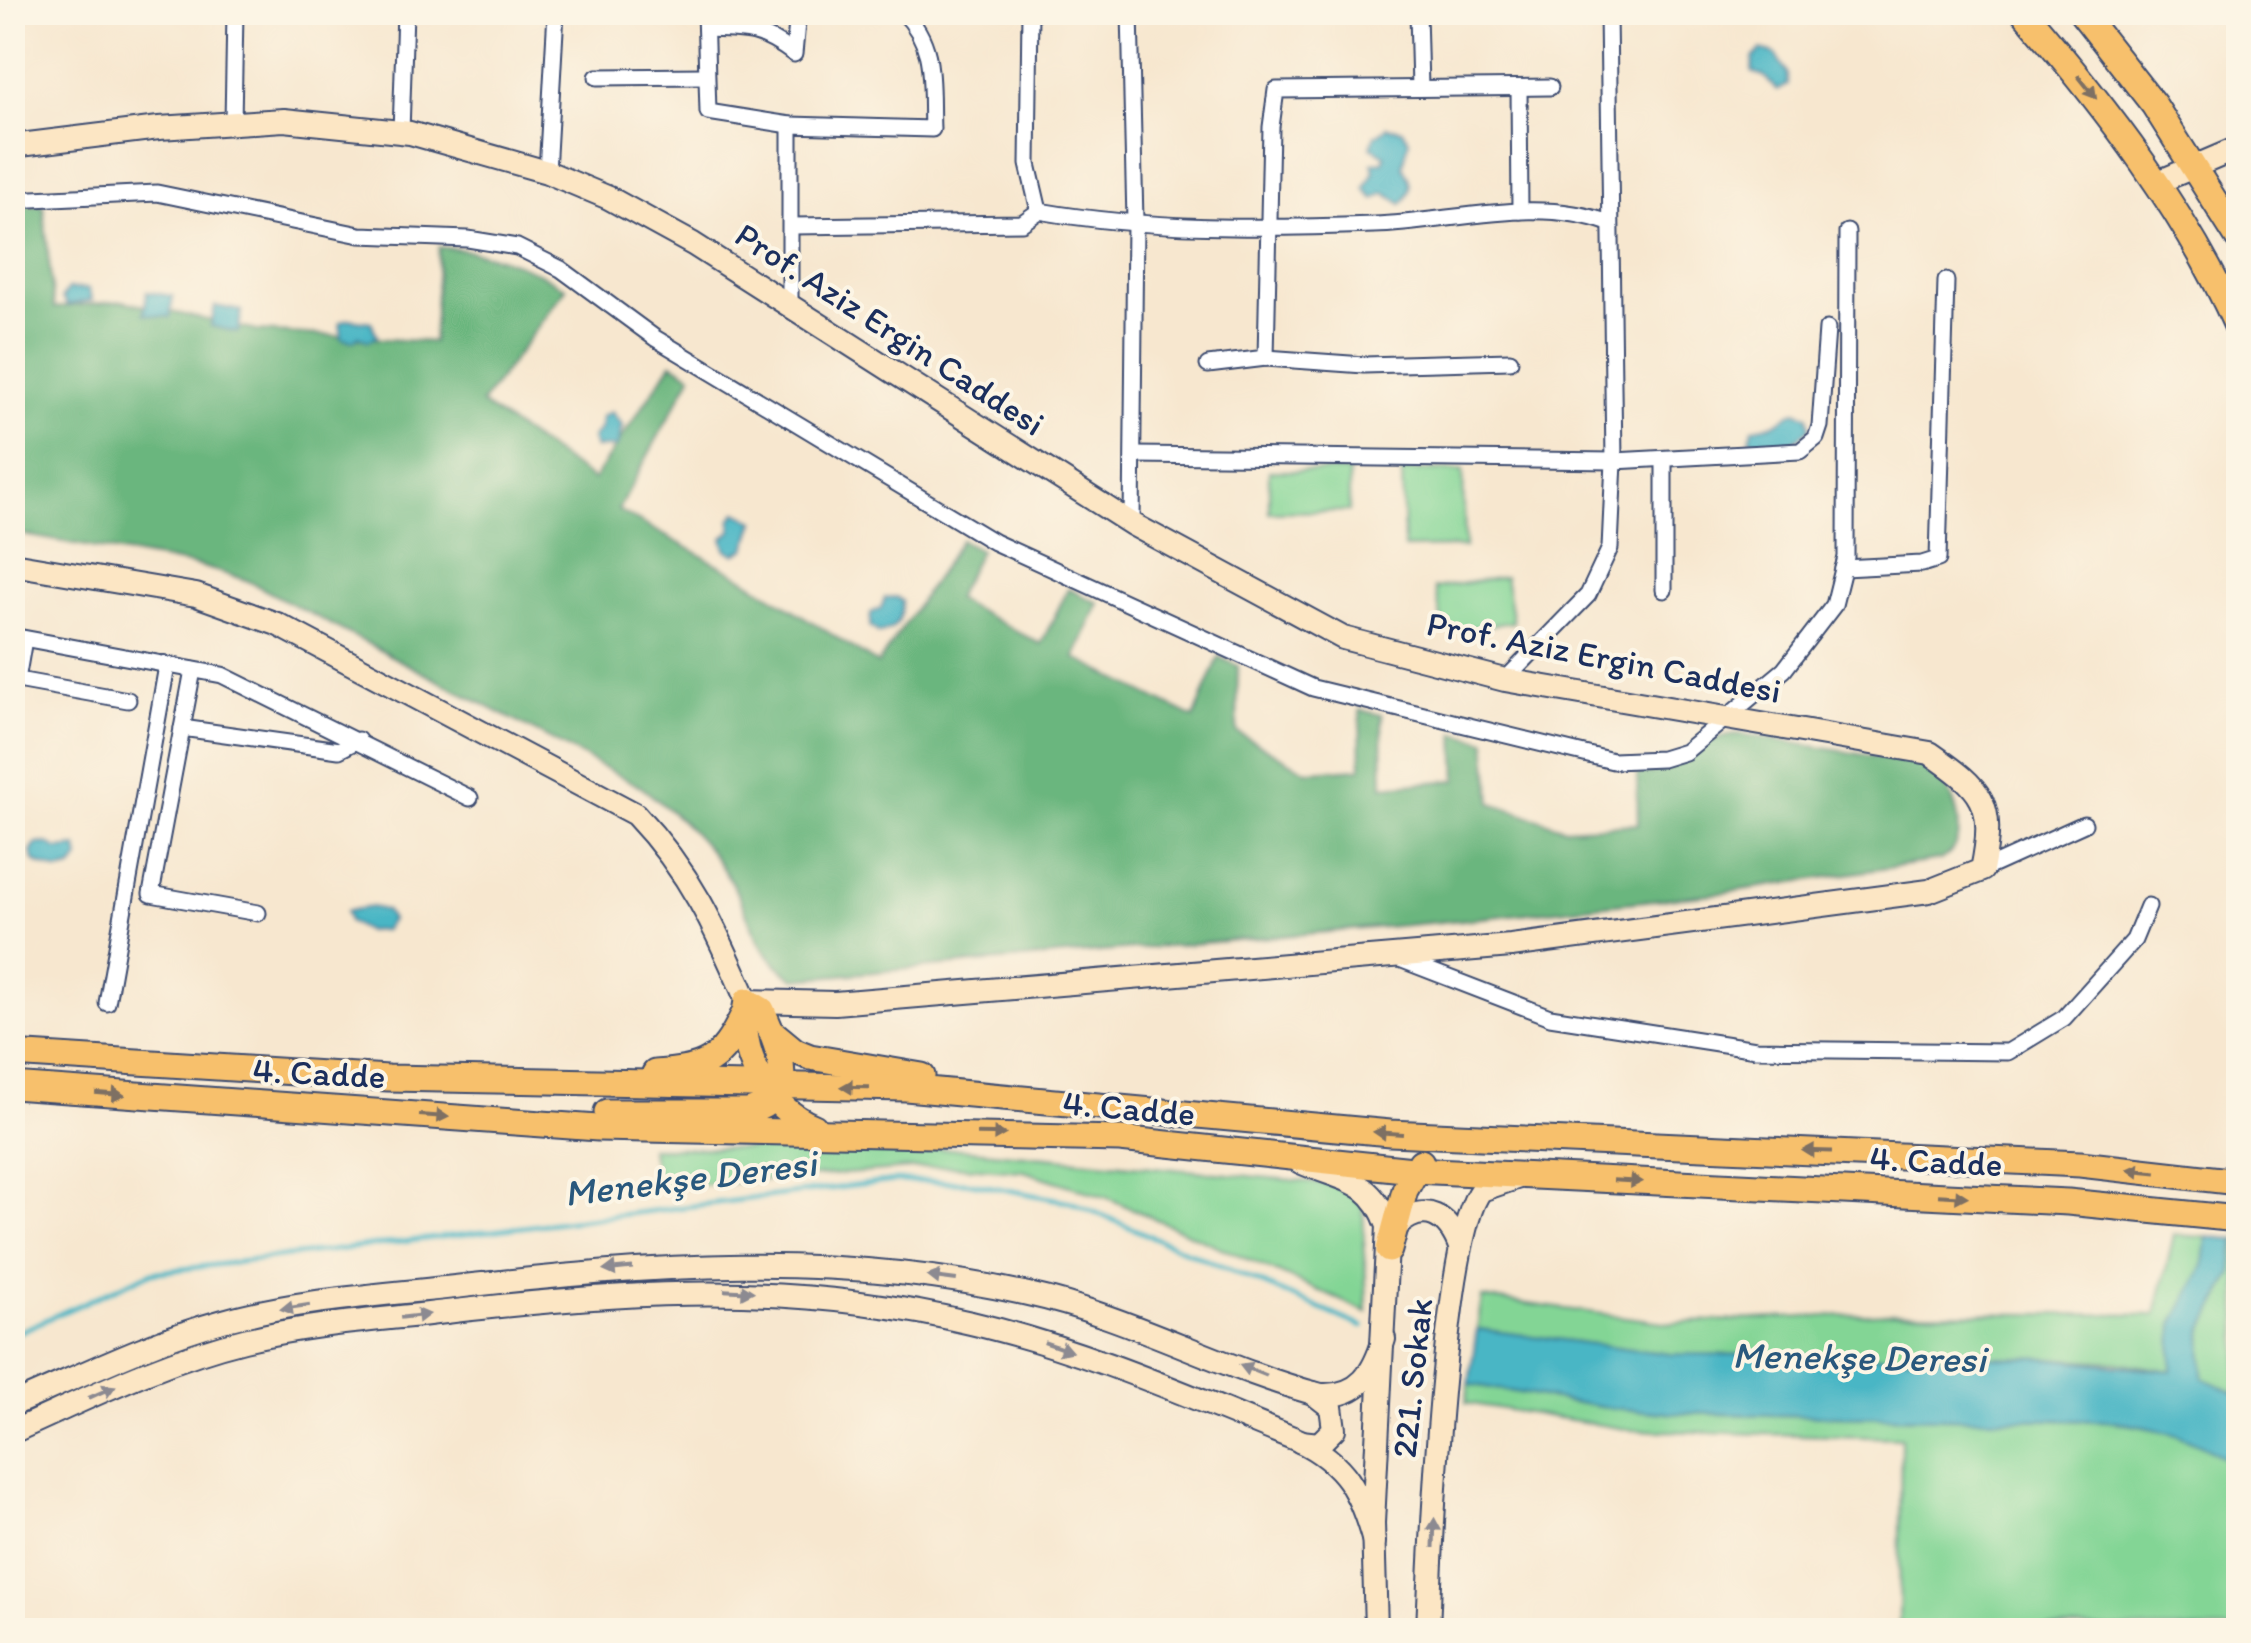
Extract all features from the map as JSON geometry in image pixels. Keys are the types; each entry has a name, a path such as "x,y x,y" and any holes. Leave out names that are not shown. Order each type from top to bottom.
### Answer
{"main road":[{"path":"2024,12 2091,91 2156,183 2221,289 2238,328"},
{"path":"2081,12 2154,105 2238,238"},
{"path":"558,1125 609,1111 748,1112 773,1092 782,1070 762,1010 745,1008"},
{"path":"573,1084 703,1066 729,1046 745,1008"},
{"path":"745,1008 773,1092 792,1118 823,1130"},
{"path":"772,1032 794,1051 810,1056 1020,1096"},
{"name":"4. Cadde","path":"12,1054 388,1078 773,1092 906,1088 1390,1133 2080,1164 2238,1182"},
{"name":"4. Cadde","path":"12,1086 558,1125 1120,1139 1413,1170 2068,1202 2238,1220"},
{"path":"1393,1238 1413,1170 1438,1152 1553,1141"}],"street":[{"path":"233,123 236,12"},
{"path":"401,132 405,12"},
{"path":"547,172 556,12"},
{"path":"753,12 754,30"},
{"path":"798,12 794,54 768,34 706,21 708,112 790,125 932,129 928,50 920,28 903,12"},
{"path":"1030,12 1028,164 1039,210"},
{"path":"1130,12 1135,220 1132,524"},
{"path":"1418,12 1420,88"},
{"path":"1505,680 1588,595 1610,548 1614,461 1608,12"},
{"path":"596,77 706,76"},
{"path":"1266,358 1276,90 1550,87"},
{"path":"1519,88 1520,211"},
{"name":"Prof. Aziz Ergin Caddesi","path":"12,146 284,120 401,132 547,172 609,198 693,244 1193,561 1343,638 1505,680 1930,753 1975,784 1987,818 1982,870"},
{"path":"790,125 790,306"},
{"path":"2156,183 2238,148"},
{"path":"12,200 156,193 360,235 468,239 517,248 561,268 655,338 994,542 1313,688 1613,762 1662,759 1685,752 1784,670 1834,605 1843,568 1847,232"},
{"path":"792,226 1022,224 1039,210"},
{"path":"1039,210 1083,219 1268,225 1378,225 1520,211 1587,215 1608,223"},
{"path":"1843,568 1922,564 1938,559 1946,281"},
{"path":"1135,456 1614,461 1779,454 1809,446 1820,426 1828,329"},
{"path":"1208,365 1266,358 1364,365 1510,361"},
{"path":"1664,459 1664,590"},
{"path":"12,564 196,595 277,624 634,814 669,850 698,891 745,1008 1397,958 1930,891 2084,824"},
{"path":"128,700 14,679 18,638 222,675 470,798"},
{"path":"107,1003 167,666"},
{"path":"193,670 151,894 258,912"},
{"path":"182,728 339,750 358,740"},
{"path":"1397,958 1550,1017 1756,1049 2008,1052 2064,1018 2134,940 2148,906"},
{"path":"1293,1159 1360,1183 1376,1198 1393,1238 1374,1542 1376,1630"},
{"name":"221. Sokak","path":"1428,1630 1437,1465 1465,1224 1481,1190 1531,1176"},
{"path":"1393,1238 1414,1214 1436,1214 1453,1226 1462,1250"},
{"path":"12,1406 173,1336 288,1307 652,1266 738,1262 888,1271 1031,1294 1171,1338 1313,1392 1337,1396 1358,1387 1374,1367 1384,1338"},
{"path":"12,1432 154,1370 280,1332 604,1294 724,1290 854,1301 992,1328 1105,1364 1326,1454 1354,1483 1374,1542"},
{"path":"1301,1442 1319,1444 1334,1428 1331,1408 1313,1392"}],"green space":[{"path":"43,204 54,308 123,301 257,331 433,342 439,247 505,260 550,279 566,288 481,404 593,480 672,363 692,375 618,510 745,579 878,664 961,540 980,550 955,599 1041,644 1068,589 1099,603 1075,658 1194,718 1219,657 1238,666 1237,732 1307,771 1361,768 1360,710 1382,715 1383,786 1457,780 1455,733 1486,741 1492,803 1565,828 1638,824 1637,774 1669,767 1713,740 1741,734 1931,766 1953,800 1959,828 1957,840 1940,860 1722,893 795,979 769,956 728,877 709,851 641,787 246,580 199,566 13,533 13,207"},
{"path":"1463,470 1465,547 1404,548 1402,471"},
{"path":"1269,471 1349,471 1349,511 1269,512"},
{"path":"1505,577 1513,622 1444,632 1435,588"},
{"path":"650,1148 961,1149 1334,1184 1352,1192 1363,1206 1367,1312 1108,1198 1024,1171 948,1166 660,1188"},
{"path":"2174,1235 2207,1237 2204,1266 2174,1324 2172,1371 2116,1362 2043,1358 1669,1354 1477,1329 1482,1298 1671,1323 1893,1313 2156,1315"},
{"path":"2235,1239 2238,1395 2203,1378 2202,1332 2232,1275"},
{"path":"1469,1384 1601,1407 1668,1413 2110,1421 2177,1433 2208,1446 2238,1468 2238,1630 1899,1627 1901,1438 1632,1430 1466,1403"}],"water":[{"path":"1761,50 1775,54 1788,74 1788,85 1777,91 1764,76 1752,72 1753,58"},
{"path":"1387,127 1402,130 1409,140 1403,166 1410,190 1402,204 1385,193 1374,199 1365,189 1374,171 1372,163 1383,162 1385,155 1371,147 1375,136"},
{"path":"68,289 88,289 92,300 67,305 62,298"},
{"path":"147,292 173,296 170,317 144,314"},
{"path":"215,306 242,311 238,332 211,326"},
{"path":"340,322 371,322 377,336 368,341 359,336 353,341 342,339"},
{"path":"1795,411 1808,415 1810,428 1785,448 1772,450 1750,439 1753,428 1774,424"},
{"path":"611,412 622,425 617,447 595,448 592,438 600,429 601,417"},
{"path":"737,512 755,521 746,549 734,554 726,549 723,538 732,531 731,520"},
{"path":"885,598 902,601 899,618 890,629 879,633 870,626 871,613 881,608"},
{"path":"47,843 58,849 77,847 79,859 72,868 58,871 35,862 31,852 36,844"},
{"path":"371,907 385,910 391,920 384,930 366,931 349,922 346,911"},
{"path":"2207,1237 2235,1239 2232,1274 2202,1332 2203,1378 2238,1395 2238,1468 2178,1435 2110,1421 1668,1413 1601,1407 1469,1384 1477,1329 1669,1354 2043,1358 2172,1371 2173,1324 2204,1266"}],"waterway":[{"name":"Menekşe Deresi","path":"12,1335 150,1273 894,1181 966,1182 1071,1202 1363,1327"}]}
